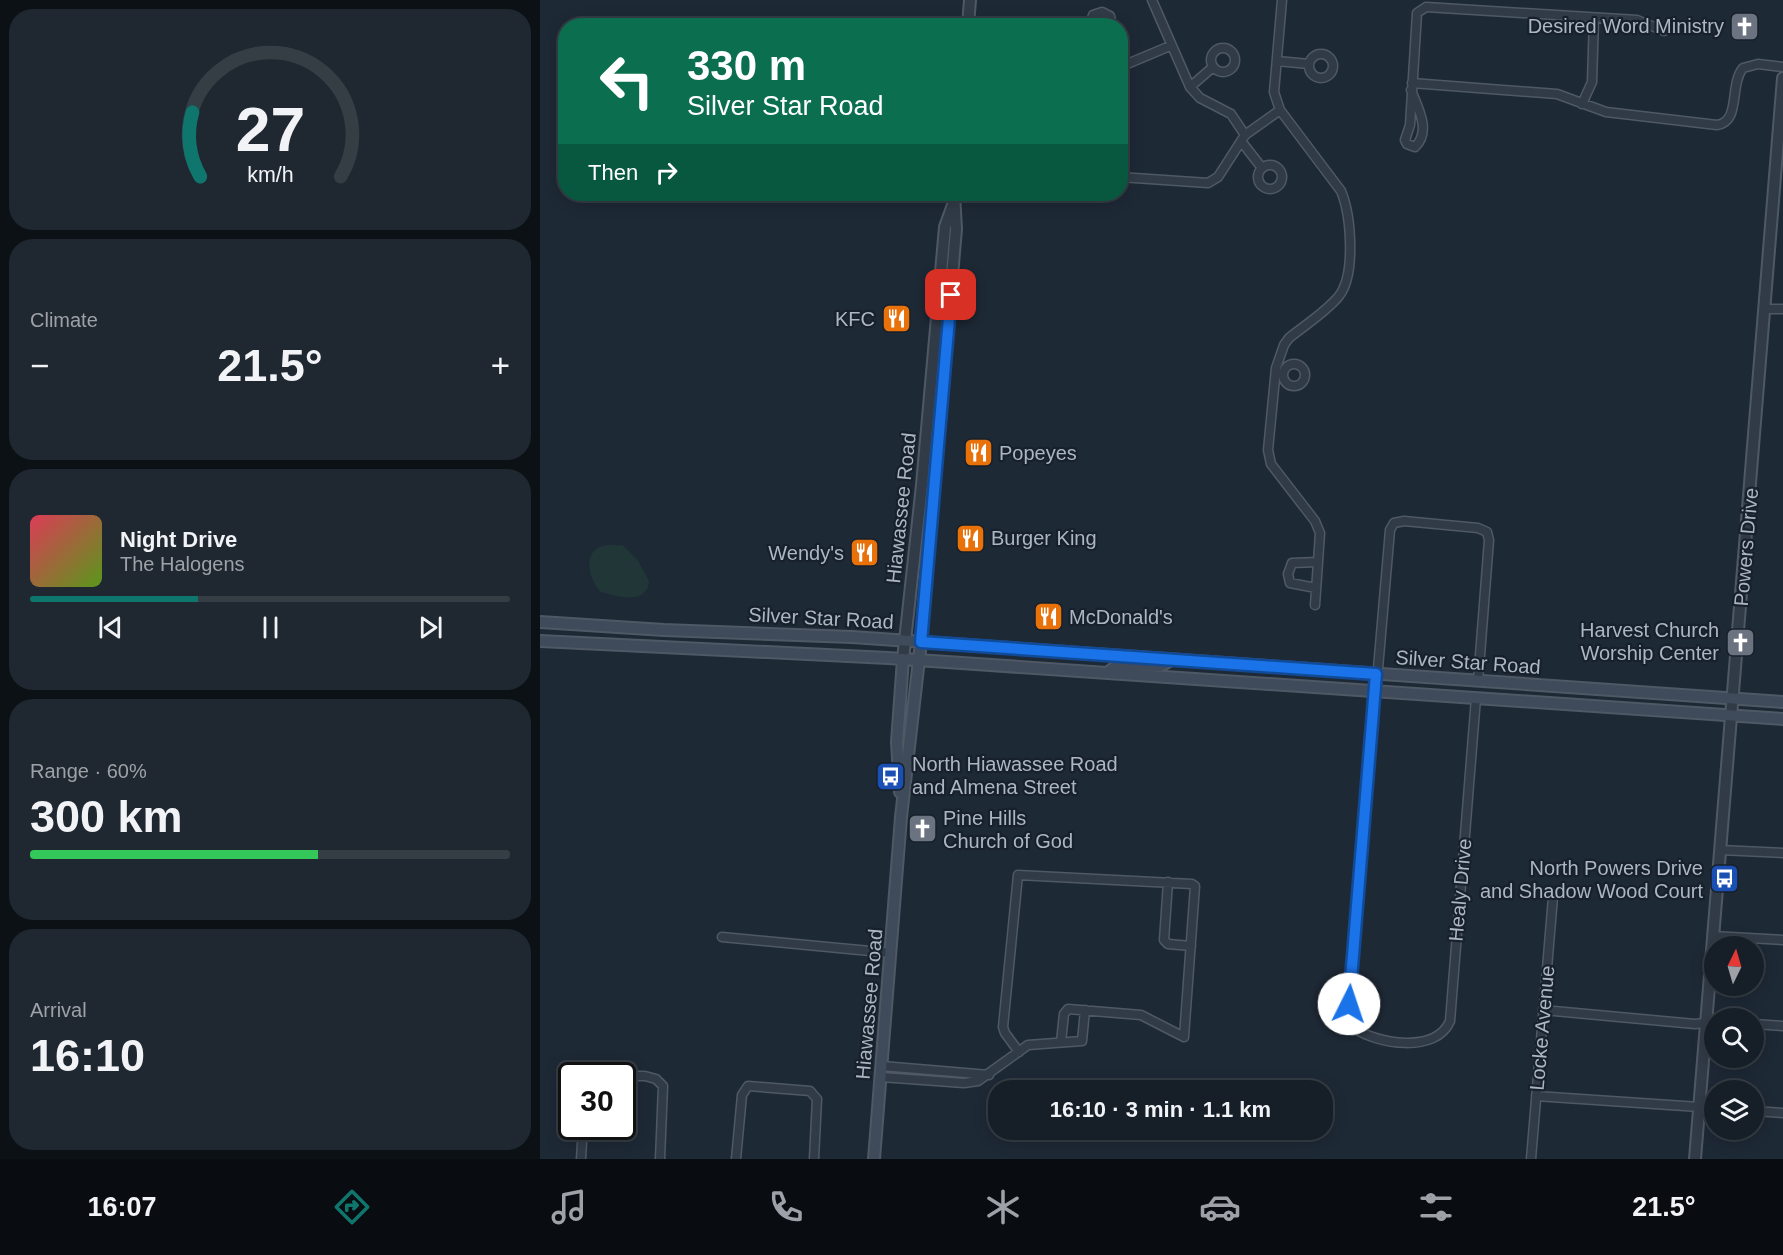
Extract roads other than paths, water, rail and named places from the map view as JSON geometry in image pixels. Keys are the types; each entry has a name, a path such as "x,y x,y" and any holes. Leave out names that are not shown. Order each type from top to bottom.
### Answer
{"main road":[{"name":"Silver Star Road","path":"540,622 906,641 1783,702"},
{"name":"Silver Star Road","path":"540,641 903,659 1783,718"},
{"name":"Hiawassee Road","path":"874,1159 901,816 921,642"},
{"name":"Hiawassee Road","path":"901,816 897,742 903,659"},
{"path":"1107,673 1119,664 1160,666 1171,660"}],"street":[{"path":"969,18 970,0"},
{"path":"1152,0 1170,46 1190,87 1200,98 1232,114 1243,138 1262,168"},
{"path":"1282,0 1274,92 1280,110 1341,191 1347,205 1349,249 1344,287 1338,297 1284,345 1270,457 1279,476 1315,521 1320,533 1315,605"},
{"path":"1411,87 1423,116 1420,141 1415,147 1407,144 1405,140 1410,125 1411,87 1417,42 1417,13 1426,7 1637,20 1664,31"},
{"path":"1092,18 1093,15 1102,12 1110,18"},
{"path":"1582,104 1592,82 1594,18"},
{"path":"1128,64 1170,46"},
{"path":"1277,61 1309,64"},
{"path":"1411,87 1557,94 1606,112 1647,115 1690,123 1723,124 1731,116 1735,81 1743,68 1758,64 1783,67"},
{"path":"1190,87 1214,67"},
{"name":"Powers Drive","path":"1713,936 1783,78"},
{"path":"1128,178 1208,183 1218,177 1243,138 1280,110"},
{"name":"Hiawassee Road","path":"903,659 945,227 952,201"},
{"name":"Hiawassee Road","path":"921,642 956,229 953,201"},
{"path":"1764,309 1783,309"},
{"name":"Healy Drive","path":"1476,698 1450,1021 1440,1035 1426,1041 1398,1041 1363,1034 1354,1028 1350,1017 1374,691 1390,530 1394,523 1404,521 1478,528 1486,532 1489,540 1478,681"},
{"path":"1316,588 1290,583 1288,574 1292,563 1318,562"},
{"path":"1720,850 1783,853"},
{"path":"1019,1052 1003,1027 1016,877 1022,874 1168,882 1195,886 1184,1037 1141,1015 1085,1010 1065,1011 1061,1042"},
{"path":"1168,882 1164,940 1168,944 1191,945"},
{"name":"Locke Avenue","path":"1531,1159 1553,897"},
{"path":"722,937 891,953"},
{"path":"1764,939 1783,940"},
{"path":"881,1072 989,1075 1019,1052 1036,1043 1082,1041 1085,1010"},
{"path":"1543,1010 1704,1022"},
{"path":"1764,1025 1783,1026"},
{"name":"Powers Drive","path":"1695,1159 1704,1068"},
{"path":"636,1076 656,1078 663,1086 660,1159"},
{"path":"736,1159 742,1095 748,1086 810,1091 817,1099 814,1159"},
{"path":"1536,1096 1704,1107"},
{"path":"1764,1112 1783,1113"},
{"path":"581,1159 582,1140"}],"place":[{"name":"Desired Word Ministry","path":"1745,26"},
{"name":"KFC","path":"896,319"},
{"name":"Popeyes","path":"978,453"},
{"name":"Burger King","path":"970,538"},
{"name":"Wendy's","path":"865,553"},
{"name":"McDonald's","path":"1048,617"},
{"name":"Harvest Church Worship Center","path":"1740,642"},
{"name":"North Hiawassee Road and Almena Street","path":"891,776"},
{"name":"Pine Hills Church of God","path":"922,829"},
{"name":"North Powers Drive and Shadow Wood Court","path":"1724,879"}]}
